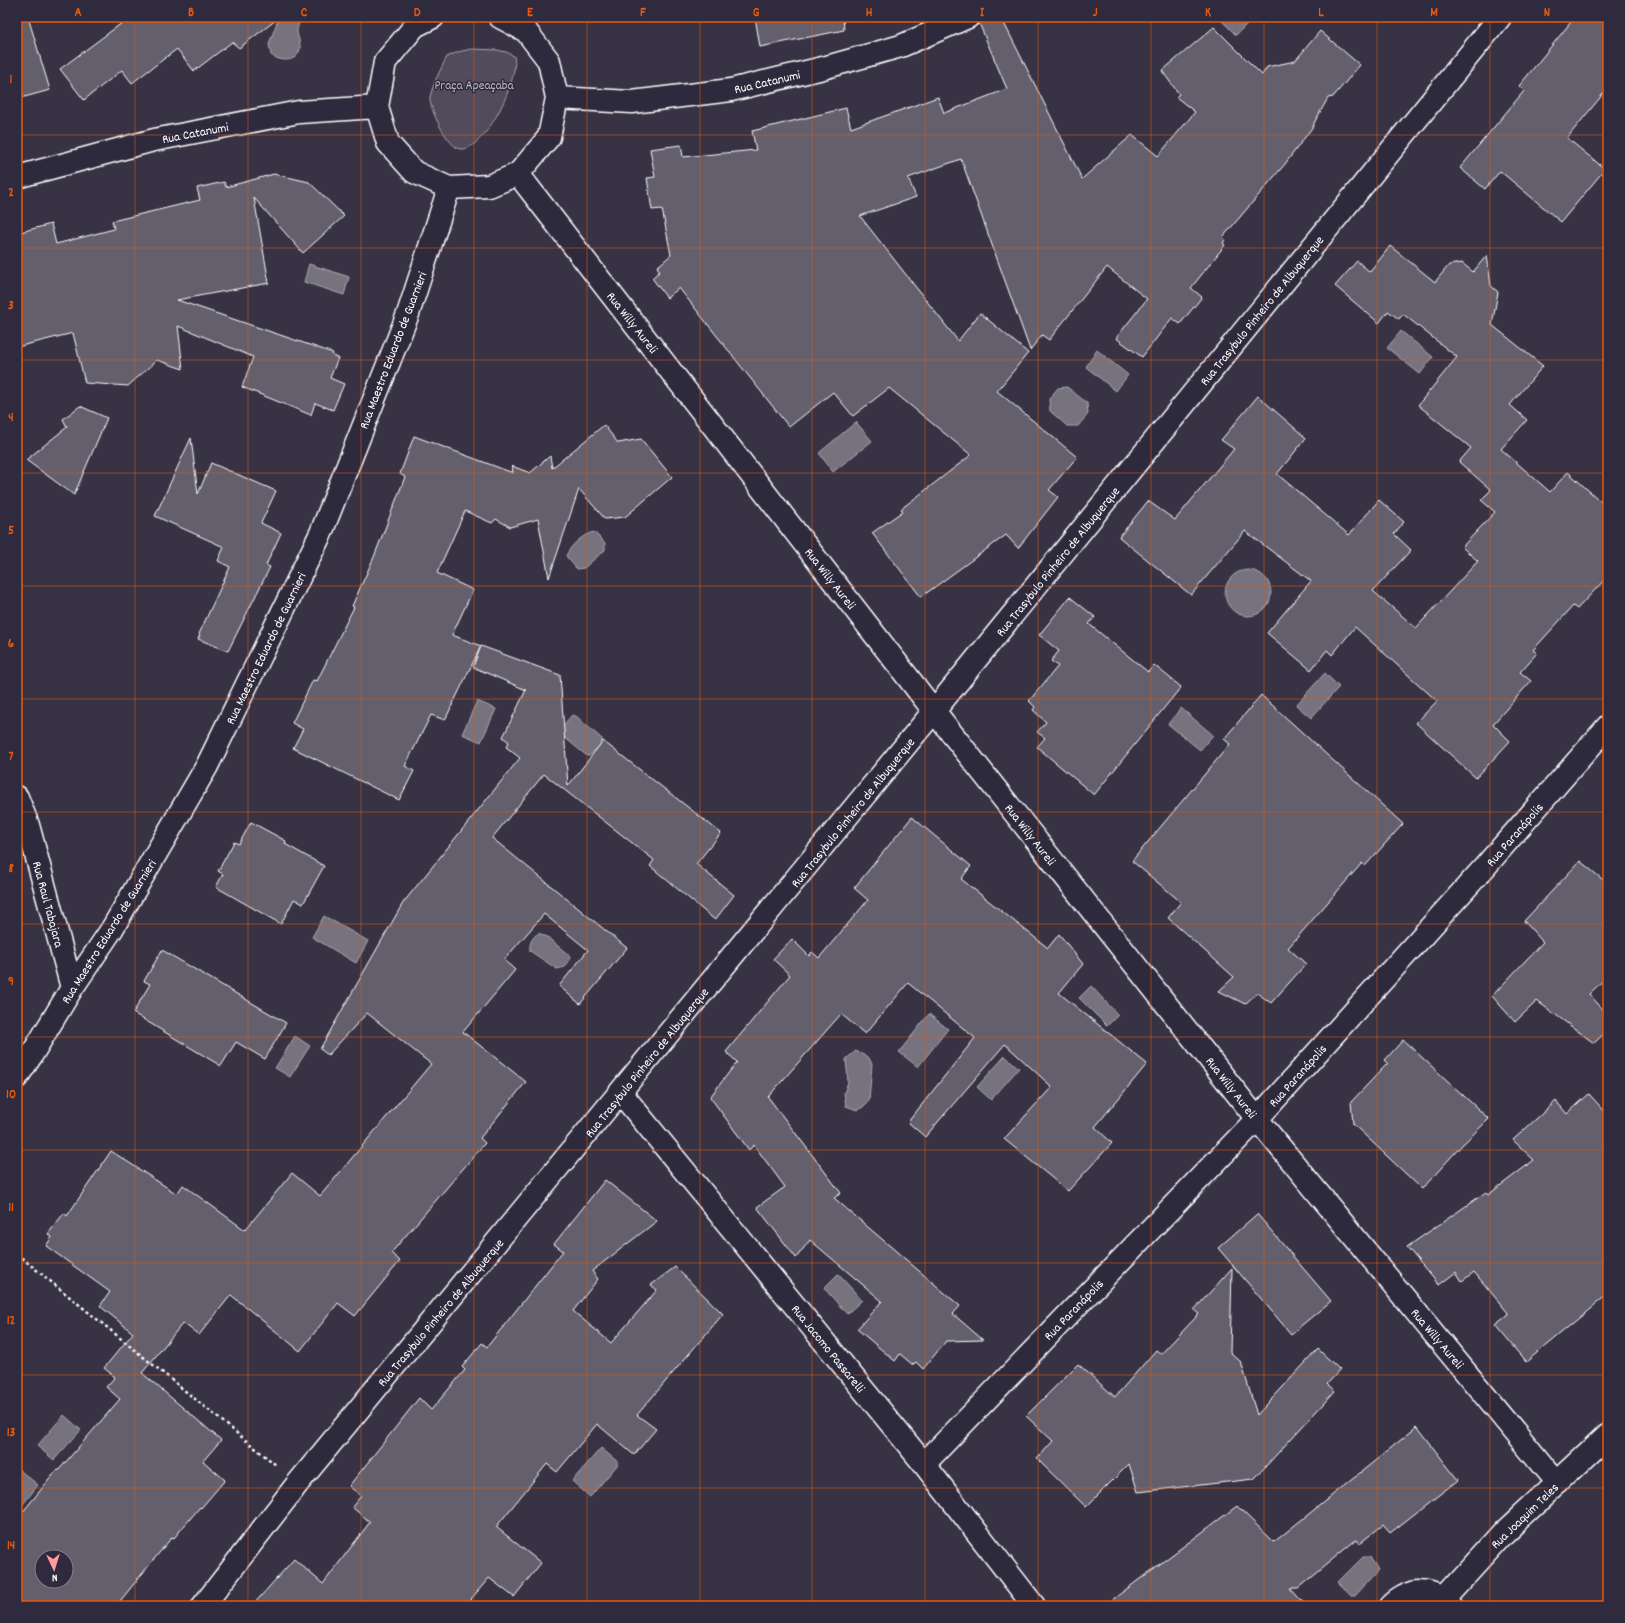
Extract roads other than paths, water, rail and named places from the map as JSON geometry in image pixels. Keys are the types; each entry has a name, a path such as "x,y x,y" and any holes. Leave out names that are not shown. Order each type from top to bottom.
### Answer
{"street":[{"path":"418,20 385,62 377,107 388,143 414,172 449,188 489,186 518,174 549,136 557,98 549,61 526,31 500,17"},
{"name":"Rua Catanumi","path":"557,98 632,102 731,90 823,68 901,46 968,17"},
{"name":"Rua Trasybulo Pinheiro de Albuquerque","path":"203,1606 298,1483 621,1093 1500,17"},
{"name":"Rua Catanumi","path":"17,178 162,138 299,112 377,107"},
{"name":"Rua Willy Aureli","path":"518,174 934,711 1257,1119 1557,1483"},
{"name":"Rua Maestro Eduardo de Guarnieri","path":"17,1077 72,988 112,929 207,766 321,533 408,314 449,188"},
{"name":"Rua Paranápolis","path":"924,1464 1257,1119 1483,869 1608,726"},
{"name":"Rua Raul Tabajara","path":"17,797 28,825 72,988"},
{"name":"Rua Jacomo Passarelli","path":"621,1093 924,1464 1034,1606"},
{"name":"Rua Joaquim Teles","path":"1448,1602 1504,1532 1608,1434"},
{"path":"1390,1606 1397,1599 1408,1594 1420,1592 1433,1594 1448,1602"}],"park label":[{"name":"Praça Apeaçaba","path":"474,84"}]}
